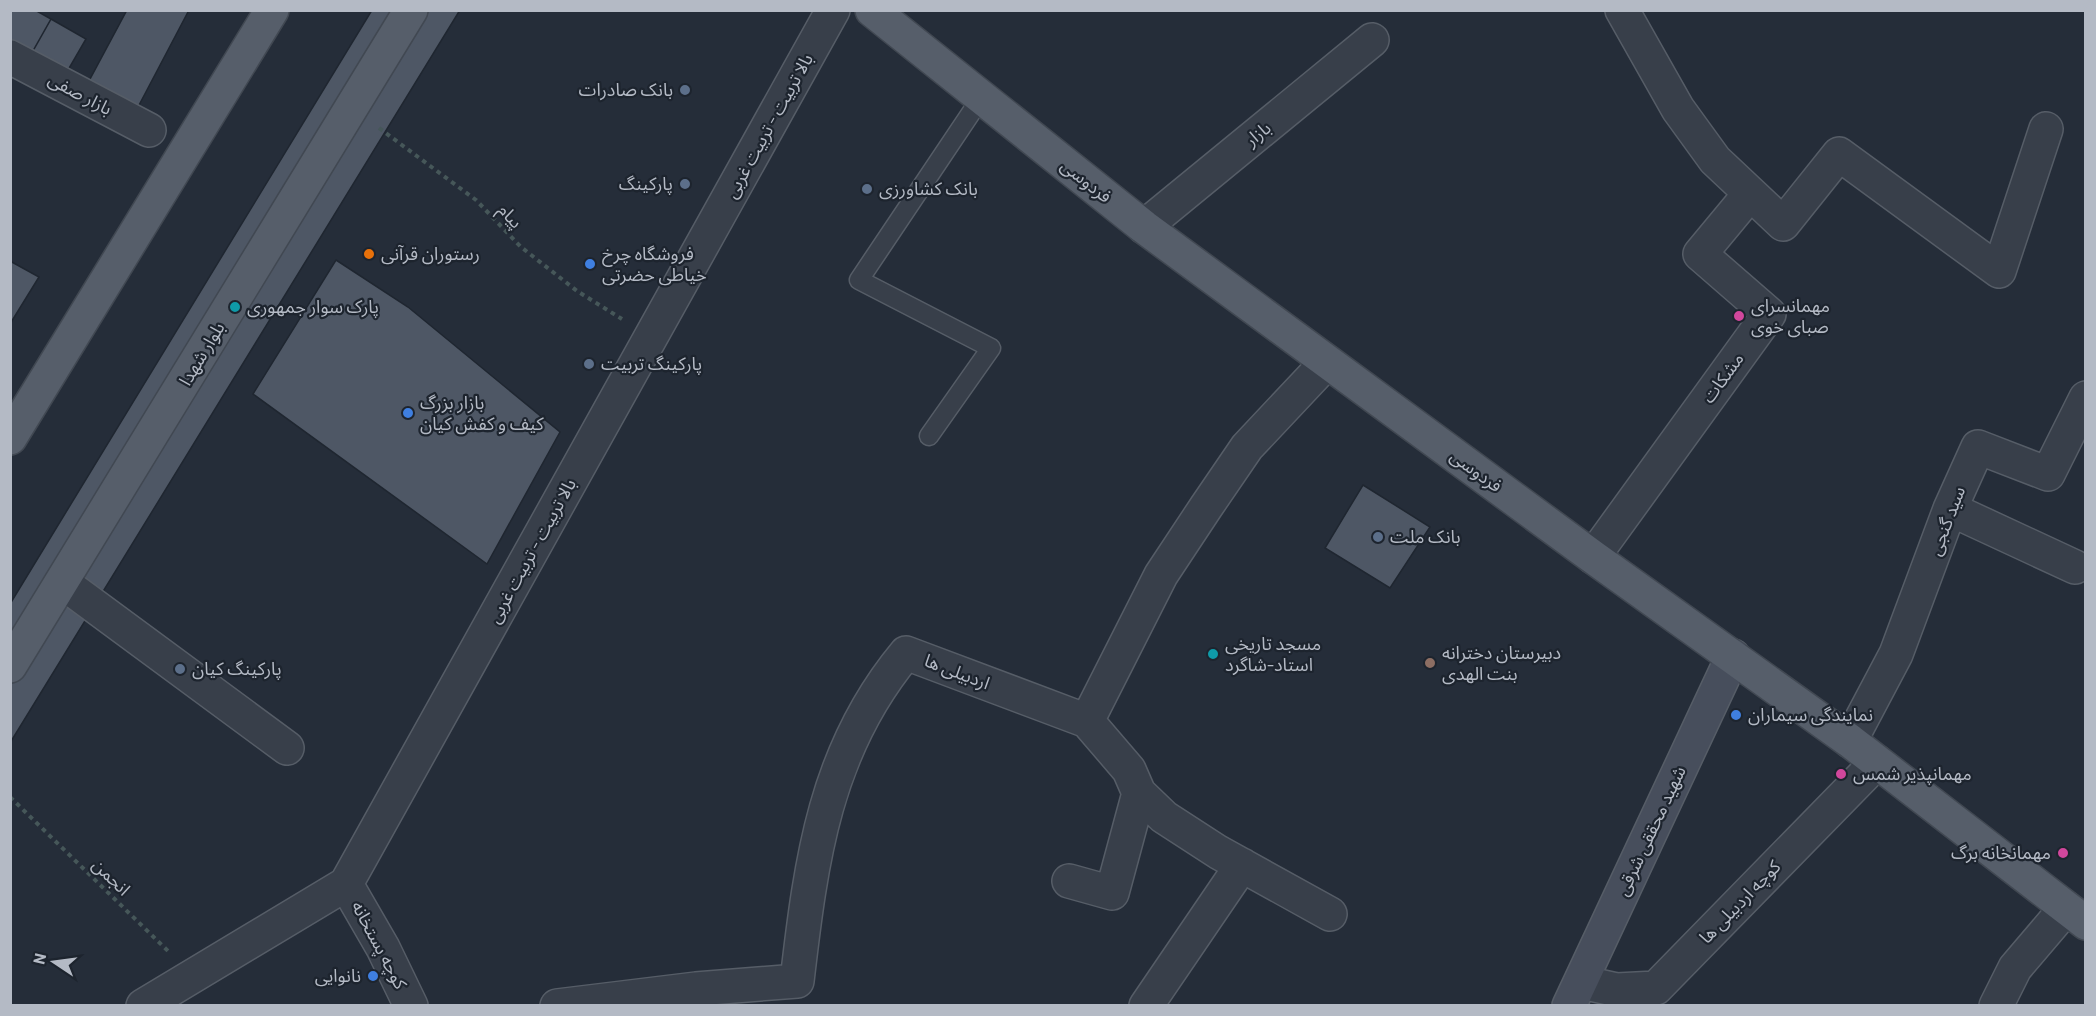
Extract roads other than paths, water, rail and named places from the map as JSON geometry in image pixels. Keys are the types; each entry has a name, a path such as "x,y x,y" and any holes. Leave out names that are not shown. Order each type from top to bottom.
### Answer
{"main road":[{"path":"10,438 272,10"},
{"name":"بلوار شهدا","path":"10,666 411,10"},
{"name":"فردوسی","path":"872,10 1144,227 1593,557 1850,741 2075,915"}],"street":[{"name":"بالا تربیت - تربیت غربی","path":"346,884 833,10"},
{"path":"1622,10 1678,109 1715,160 1749,195 1783,224 1839,154 1999,271 2046,129"},
{"name":"بازار","path":"1144,227 1372,40"},
{"name":"بازار صفی","path":"10,57 149,130"},
{"name":"مشکات","path":"1593,557 1769,314 1700,254 1749,195"},
{"path":"1327,362 1247,447 1206,507 1161,575 1087,721 1129,770 1139,793 1164,817 1242,865 1330,914"},
{"name":"سید گنجی","path":"1850,741 1896,654 1950,509 1978,447 2048,474 2085,398"},
{"path":"1950,509 2075,567"},
{"path":"62,582 287,748"},
{"name":"اردبیلی ها","path":"557,1005 696,989 796,981 818,835 836,773 857,726 884,680 906,653 1087,721"},
{"name":"شهید محققی شرقی","path":"1575,994 1733,656"},
{"name":"کوچه اردبیلی ها","path":"1575,994 1656,988 1877,762"},
{"path":"1069,881 1112,893 1139,793"},
{"path":"1146,1005 1242,865"},
{"path":"143,1005 346,884"},
{"name":"کوچه پستخانه","path":"346,884 383,948 411,1005"},
{"path":"1996,1005 2015,969 2075,915"}],"lane":[{"path":"929,436 991,348 859,280 981,98"}],"place":[{"name":"بانک صادرات","path":"685,90"},
{"name":"پارکینگ","path":"685,184"},
{"name":"بانک کشاورزی","path":"867,189"},
{"name":"رستوران قرآنی","path":"369,254"},
{"name":"فروشگاه چرخ خیاطی حضرتی","path":"590,264"},
{"name":"پارک سوار جمهوری","path":"235,307"},
{"name":"مهمانسرای صبای خوی","path":"1739,316"},
{"name":"پارکینگ تربیت","path":"589,364"},
{"name":"بازار بزرگ کیف و کفش کیان","path":"408,413"},
{"name":"بانک ملت","path":"1378,537"},
{"name":"مسجد تاریخی استاد-شاگرد","path":"1213,654"},
{"name":"دبیرستان دخترانه بنت الهدی","path":"1430,663"},
{"name":"پارکینگ کیان","path":"180,669"},
{"name":"نمایندگی سیماران","path":"1736,715"},
{"name":"مهمانپذیر شمس","path":"1841,774"},
{"name":"مهمانخانه برگ","path":"2063,853"},
{"name":"نانوایی","path":"373,976"}]}
